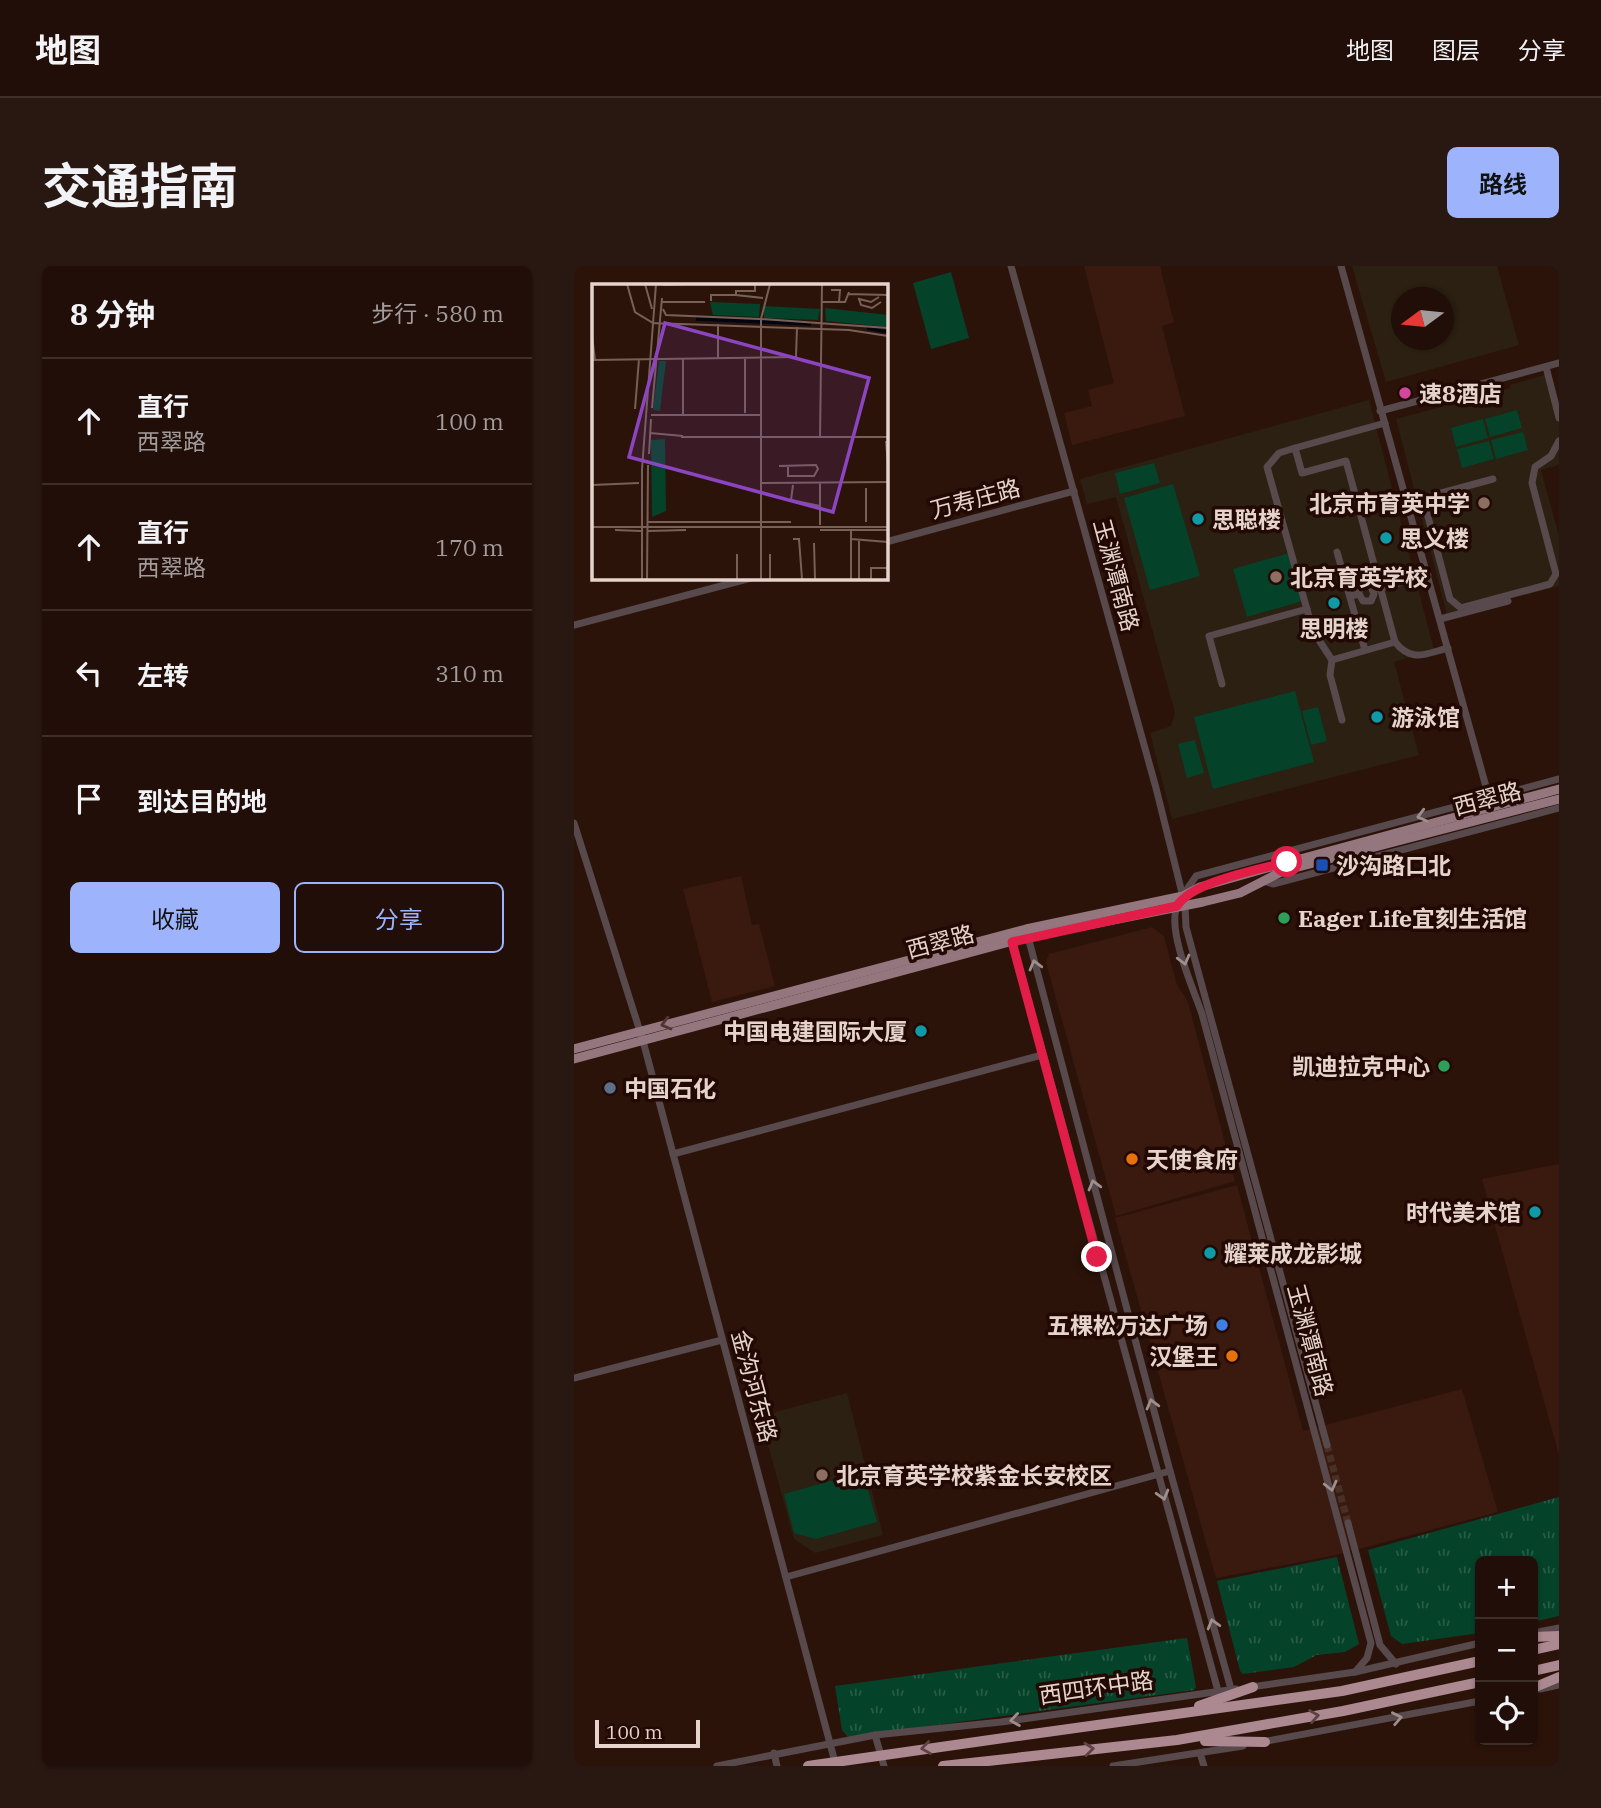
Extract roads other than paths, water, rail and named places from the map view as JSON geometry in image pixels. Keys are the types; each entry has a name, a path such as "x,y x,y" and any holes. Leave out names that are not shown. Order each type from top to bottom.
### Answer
{"highway":[{"path":"1538,1635 1559,1636"},
{"path":"1538,1649 1559,1644"},
{"name":"西四环中路","path":"808,1766 1342,1691 1475,1662"},
{"path":"1538,1670 1559,1665"},
{"path":"1538,1687 1559,1677"},
{"path":"943,1766 1177,1740 1343,1711 1475,1683"},
{"path":"1176,1714 1253,1687"},
{"path":"1177,1740 1265,1742"}],"main road":[{"name":"西翠路","path":"1182,902 1200,887 1559,789"},
{"name":"西翠路","path":"574,1059 641,1036 1011,937 1240,892 1283,871 1491,807 1559,799"},
{"name":"西翠路","path":"574,1049 641,1036"}],"street":[{"name":"玉渊潭南路","path":"1010,266 1074,491 1182,902 1186,927 1327,1445"},
{"path":"1341,266 1380,411 1409,502 1491,807 1559,779"},
{"path":"1380,411 1559,363"},
{"path":"1546,367 1559,418"},
{"path":"1342,720 1330,676 1332,660 1313,631 1267,467 1279,453 1385,423"},
{"path":"1423,498 1450,599 1456,606 1461,608 1550,584 1556,574 1532,483 1535,467 1551,456 1559,441"},
{"path":"1295,448 1302,473 1346,461 1377,589 1395,642 1405,654 1415,657 1448,648"},
{"path":"1409,502 1493,479"},
{"name":"万寿庄路","path":"887,542 1074,491"},
{"path":"1337,551 1365,650"},
{"path":"1377,589 1428,575"},
{"path":"574,625 747,579"},
{"path":"1369,582 1377,589 1374,598 1368,603 1362,601 1359,585 1369,582"},
{"path":"1350,596 1359,594"},
{"path":"1440,619 1508,601"},
{"path":"1222,684 1209,636 1307,609"},
{"path":"1332,660 1395,642"},
{"path":"1262,881 1273,884 1559,808"},
{"name":"金沟河东路","path":"574,822 641,1036 836,1766"},
{"name":"玉渊潭南路","path":"1182,902 1174,923 1188,976 1202,1014 1371,1643 1367,1658 1355,1672"},
{"path":"1027,933 1231,1689"},
{"path":"1011,937 1218,1691"},
{"path":"673,1154 1042,1055"},
{"path":"574,1378 722,1340"},
{"path":"786,1577 1170,1471"},
{"path":"1348,1523 1380,1646 1396,1664"},
{"path":"1538,1634 1559,1628"},
{"name":"西四环中路","path":"717,1766 876,1735 1001,1722 1355,1672 1475,1644"},
{"path":"1538,1688 1559,1685"},
{"path":"1113,1766 1265,1742 1475,1702"},
{"path":"876,1735 884,1766"},
{"path":"774,1753 777,1766"},
{"path":"1200,1753 1204,1766"}],"tunnel":[{"path":"1327,1445 1348,1523"}],"place":[{"name":"速8酒店","path":"1405,393"},
{"name":"北京市育英中学","path":"1484,503"},
{"name":"思聪楼","path":"1198,519"},
{"name":"思义楼","path":"1386,538"},
{"name":"北京育英学校","path":"1276,577"},
{"name":"思明楼","path":"1334,603"},
{"name":"游泳馆","path":"1377,717"},
{"name":"沙沟路口北","path":"1322,865"},
{"name":"Eager Life宜刻生活馆","path":"1284,918"},
{"name":"中国电建国际大厦","path":"921,1031"},
{"name":"凯迪拉克中心","path":"1444,1066"},
{"name":"中国石化","path":"610,1088"},
{"name":"天使食府","path":"1132,1159"},
{"name":"时代美术馆","path":"1535,1212"},
{"name":"耀莱成龙影城","path":"1210,1253"},
{"name":"五棵松万达广场","path":"1222,1325"},
{"name":"汉堡王","path":"1232,1356"},
{"name":"北京育英学校紫金长安校区","path":"822,1475"}]}
